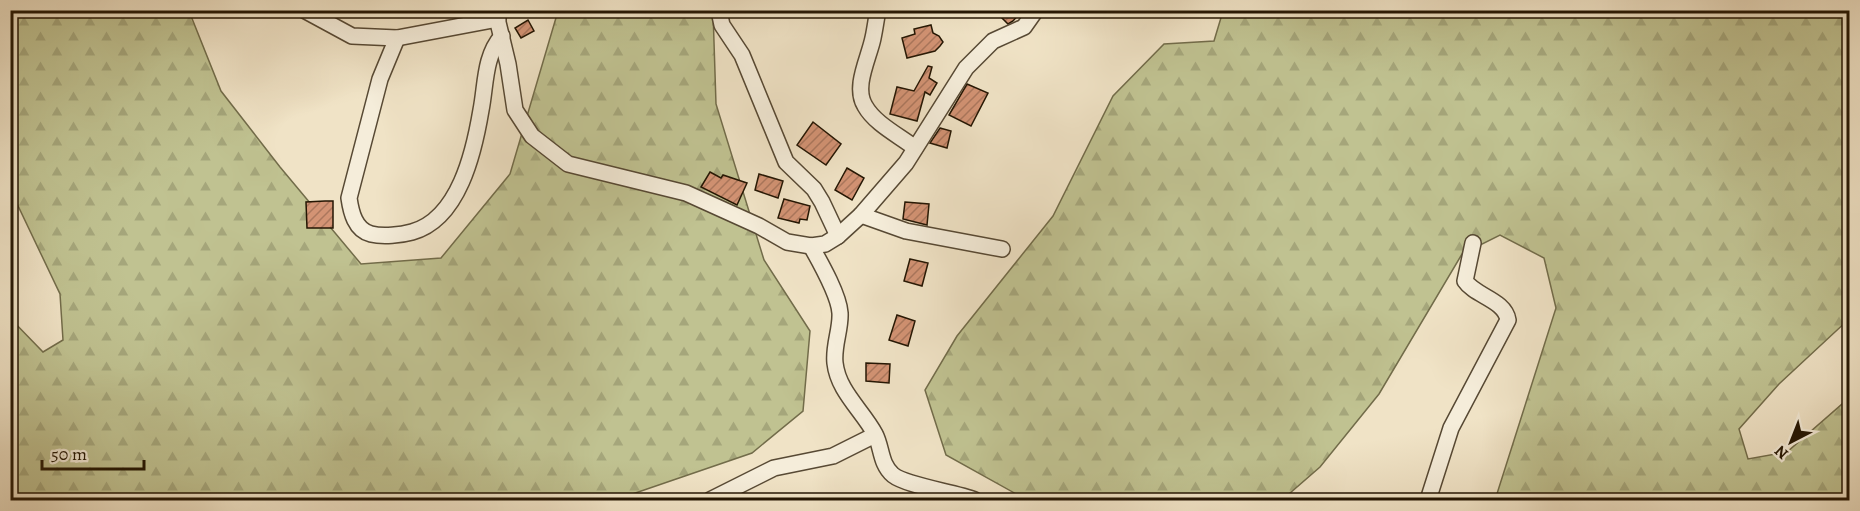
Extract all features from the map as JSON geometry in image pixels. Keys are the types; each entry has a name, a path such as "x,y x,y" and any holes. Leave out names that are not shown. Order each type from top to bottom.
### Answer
{"street":[{"path":"304,10 352,36 397,38 497,14 515,110 532,136 568,164 686,193 759,226 787,242 811,246 825,244 838,236 861,215 906,163 966,68 993,41 1023,27 1036,10"},
{"path":"878,10 862,82 861,99 865,108 872,115 915,148"},
{"path":"719,11 722,25 746,63 786,162 814,189 838,236"},
{"path":"397,38 380,79 349,198 350,211 357,224 372,235 405,234 420,230 433,222 454,199 474,146 491,51 502,36"},
{"path":"861,215 906,231 1002,249"},
{"path":"1428,501 1451,428 1508,320 1500,306 1469,286 1465,280 1473,243"},
{"path":"811,246 826,272 840,312 835,363 844,390 875,435 884,464 892,474 903,480 962,495 975,501"},
{"path":"710,501 774,468 832,456 875,435"}],"green space":[{"path":"11,11 189,11 221,91 280,167 361,264 441,258 510,174 558,11 713,11 716,104 764,260 810,331 803,411 752,453 615,500 11,500 11,319 43,352 63,340 60,294 11,191"},
{"path":"1223,11 1849,11 1849,319 1779,384 1739,429 1748,459 1787,452 1849,398 1849,500 1495,500 1556,308 1544,258 1500,235 1462,254 1379,394 1320,467 1282,500 1027,500 946,455 925,390 957,336 1053,216 1113,96 1164,44 1214,41"}],"building":[{"path":"994,10 1023,10 1008,24"},
{"path":"528,20 534,31 521,38 515,28"},
{"path":"931,25 933,33 943,42 935,51 907,58 902,38 915,34 914,29"},
{"path":"928,66 932,67 929,78 937,83 930,95 925,92 917,121 890,114 897,87 914,91"},
{"path":"967,84 988,93 971,126 949,115"},
{"path":"813,122 841,144 826,165 797,145"},
{"path":"940,128 951,131 947,148 930,143"},
{"path":"847,168 864,178 852,200 835,190"},
{"path":"710,172 721,178 723,175 747,183 737,205 701,187"},
{"path":"759,174 783,181 778,198 755,190"},
{"path":"784,199 810,206 807,220 800,219 799,223 778,218"},
{"path":"333,201 333,228 307,228 306,202"},
{"path":"905,202 929,204 927,225 903,219"},
{"path":"910,259 928,263 922,286 904,281"},
{"path":"897,315 915,321 908,346 889,340"},
{"path":"866,363 890,364 889,383 866,381"}]}
